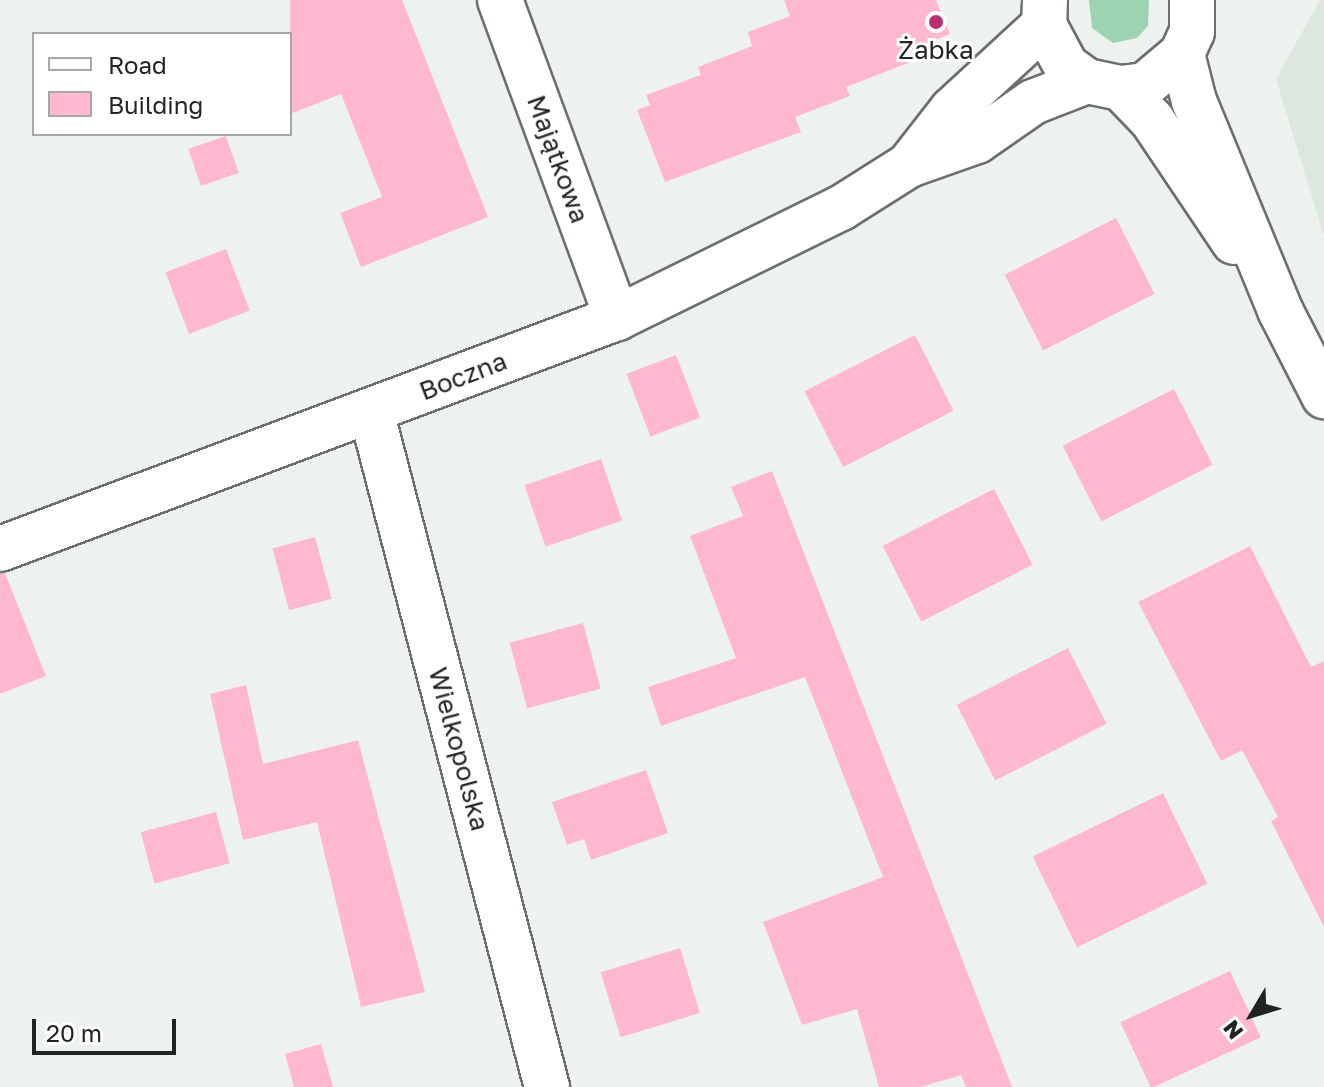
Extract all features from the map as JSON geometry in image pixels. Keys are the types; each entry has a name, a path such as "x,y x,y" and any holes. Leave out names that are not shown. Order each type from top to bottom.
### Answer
{"street":[{"name":"Majątkowa","path":"500,0 617,318"},
{"path":"1192,0 1192,32 1182,54 1194,101 1280,310 1324,396"},
{"name":"Boczna","path":"909,165 952,110 1045,12"},
{"path":"1045,12 1066,66 1104,84 1152,120 1280,310"},
{"name":"Boczna","path":"0,549 617,318 828,215 909,165 977,141 1033,102 1104,84 1145,85 1182,54"},
{"name":"Wielkopolska","path":"371,411 547,1087"}],"shaded area":[{"path":"1320,0 1324,0 1324,236 1276,79"}],"green space":[{"path":"1089,0 1149,0 1148,26 1137,38 1113,43 1092,28"}],"building":[{"path":"290,0 402,0 488,217 361,267 340,213 382,197 341,94 292,113"},
{"path":"784,0 936,0 950,34 904,52 908,63 846,87 850,96 795,117 801,132 665,182 637,110 650,105 646,95 701,75 698,67 752,46 748,32 790,16"},
{"path":"226,136 239,173 201,186 188,149"},
{"path":"1116,218 1155,294 1043,350 1005,275"},
{"path":"226,249 250,311 189,334 165,272"},
{"path":"915,335 954,411 843,467 805,391"},
{"path":"676,355 700,418 651,437 627,374"},
{"path":"1174,389 1213,465 1101,521 1063,446"},
{"path":"601,459 622,520 546,547 524,485"},
{"path":"772,471 1012,1087 966,1087 961,1075 921,1087 879,1087 857,1009 802,1025 763,922 883,877 805,677 661,726 648,687 736,658 690,536 743,516 731,487"},
{"path":"994,489 1033,565 921,621 883,546"},
{"path":"315,537 332,599 289,610 272,548"},
{"path":"1250,546 1311,667 1324,661 1324,927 1271,821 1278,817 1242,750 1221,761 1138,602"},
{"path":"0,573 5,573 46,676 0,694"},
{"path":"583,623 601,689 527,708 510,643"},
{"path":"1068,648 1107,724 995,780 957,705"},
{"path":"246,685 263,764 358,740 425,992 361,1007 317,822 243,840 210,694"},
{"path":"646,770 668,833 591,860 584,839 567,845 552,802"},
{"path":"1163,793 1207,884 1077,947 1033,857"},
{"path":"216,812 230,863 154,883 141,832"},
{"path":"680,948 700,1013 621,1037 601,972"},
{"path":"1230,971 1261,1037 1151,1087 1120,1022"},
{"path":"321,1044 333,1087 294,1087 285,1054"}],"place":[{"name":"Żabka","path":"936,22"}]}
